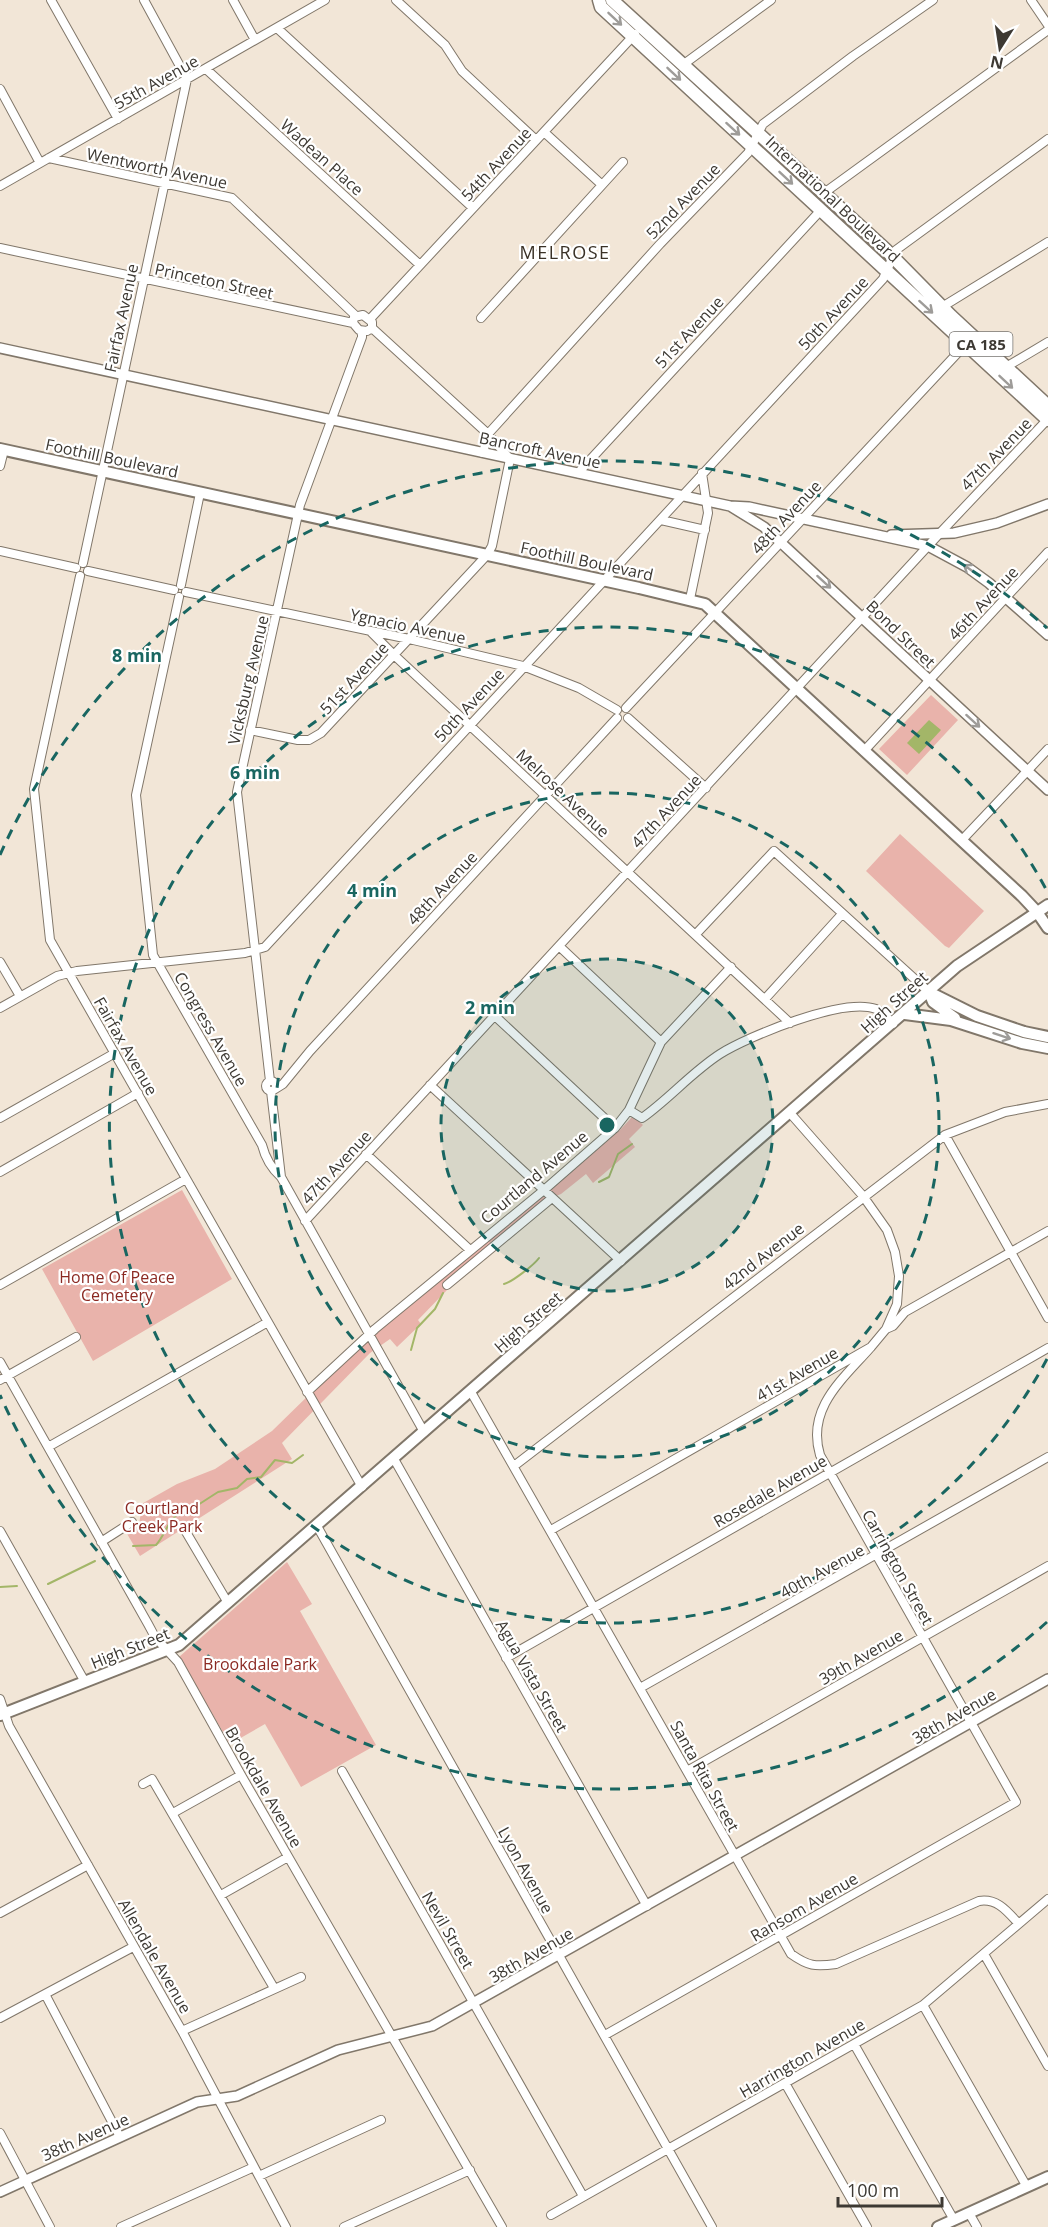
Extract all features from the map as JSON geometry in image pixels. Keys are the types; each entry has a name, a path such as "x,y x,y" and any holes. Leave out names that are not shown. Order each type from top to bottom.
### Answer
{"main road":[{"name":"International Boulevard","path":"599,0 601,7 633,37 1048,420"},
{"name":"International Boulevard","path":"612,0 893,257 942,307 1048,406"},
{"name":"Foothill Boulevard","path":"2,450 705,604 962,840 1037,912 1048,928"},
{"name":"High Street","path":"2,1714 179,1645 969,956 1048,905"},
{"path":"929,992 933,1002 941,1009 974,1027"},
{"path":"929,992 976,1016 1024,1032 1048,1037"},
{"path":"905,1014 940,1018 1022,1042 1048,1047"},
{"path":"938,2227 1048,2177"}],"street":[{"path":"51,0 118,119"},
{"path":"144,0 187,79"},
{"path":"233,0 255,40"},
{"path":"396,0 445,45 462,71 536,140"},
{"path":"684,64 771,0"},
{"name":"52nd Avenue","path":"483,453 488,434 660,244 748,153 763,124 853,56 933,0"},
{"path":"1031,0 1048,25"},
{"name":"55th Avenue","path":"0,186 322,1"},
{"name":"54th Avenue","path":"370,319 642,27"},
{"path":"278,28 473,208"},
{"path":"824,193 1048,30"},
{"name":"Wadean Place","path":"206,69 420,265"},
{"name":"Fairfax Avenue","path":"187,79 34,789 50,940 362,1487"},
{"path":"0,89 40,163"},
{"path":"544,132 601,184"},
{"name":"50th Avenue","path":"255,951 265,947 883,279 896,250 1048,139"},
{"name":"Wentworth Avenue","path":"49,158 232,198 363,331"},
{"path":"481,318 623,162"},
{"name":"51st Avenue","path":"578,473 821,210"},
{"path":"942,307 1048,242"},
{"name":"Princeton Street","path":"0,248 354,320 363,315 370,319"},
{"path":"370,319 372,328 488,434 510,459"},
{"path":"363,331 372,328"},
{"name":"Vicksburg Avenue","path":"281,1176 237,792 298,514 363,331"},
{"path":"1006,367 1048,342"},
{"name":"48th Avenue","path":"626,708 966,344"},
{"name":"Bancroft Avenue","path":"0,348 706,501 749,507 928,546 968,567 1048,635"},
{"name":"47th Avenue","path":"305,1221 940,533 1048,420"},
{"path":"0,466 2,450"},
{"name":"51st Avenue","path":"250,730 298,740 309,740 321,733 487,555 492,546 510,459"},
{"path":"690,599 708,513 702,474"},
{"name":"Congress Avenue","path":"200,493 136,795 153,955 262,1145 274,1171 281,1176 424,1432"},
{"path":"877,535 954,533 997,523 1048,504"},
{"name":"Bond Street","path":"730,506 764,527 1048,790"},
{"path":"661,520 705,530"},
{"name":"Ygnacio Avenue","path":"0,551 409,639 523,666 579,688 617,714"},
{"name":"46th Avenue","path":"864,751 1048,552"},
{"name":"Melrose Avenue","path":"371,632 394,656 790,1023"},
{"path":"626,708 629,713 628,718 620,720 617,714 626,708"},
{"name":"48th Avenue","path":"272,1086 280,1088 546,796 617,714"},
{"path":"628,718 706,788"},
{"path":"962,840 1048,749"},
{"path":"696,934 774,851 929,992"},
{"path":"765,999 842,914"},
{"path":"559,946 661,1042"},
{"path":"0,1008 57,976 69,972 255,951"},
{"path":"0,962 21,996"},
{"name":"Courtland Avenue","path":"307,1392 369,1334 544,1190 615,1128 629,1110 661,1042 731,967"},
{"path":"629,1110 642,1118 720,1054 790,1023 853,1007 876,1009 893,1024"},
{"path":"495,1016 615,1128"},
{"path":"0,1118 115,1053"},
{"path":"430,1085 621,1261"},
{"path":"0,1172 138,1093"},
{"name":"42nd Avenue","path":"514,1466 945,1135 1005,1112 1048,1104"},
{"path":"790,1113 863,1196 888,1230 899,1276 897,1304 886,1329"},
{"path":"945,1135 1048,1318"},
{"path":"262,1145 276,1140"},
{"path":"366,1154 470,1250"},
{"path":"0,1285 186,1179"},
{"name":"Courtland Avenue","path":"447,1285 552,1198"},
{"name":"41st Avenue","path":"551,1530 871,1347 905,1312 1048,1231"},
{"path":"897,1304 905,1312"},
{"path":"48,1447 268,1322"},
{"path":"4,1378 76,1337"},
{"name":"Carrington Street","path":"871,1347 838,1384 821,1408 817,1445 876,1556 1016,1802"},
{"name":"Rosedale Avenue","path":"506,1658 1048,1348"},
{"name":"Brookdale Avenue","path":"0,1362 4,1378 48,1447 155,1637 178,1662 502,2227"},
{"path":"830,1371 838,1384"},
{"name":"Santa Rita Street","path":"471,1392 790,1954 804,1963 818,1966 836,1964 979,1901 996,1902 1018,1923"},
{"name":"40th Avenue","path":"640,1688 1048,1457"},
{"name":"Agua Vista Street","path":"394,1459 647,1906"},
{"path":"101,1542 132,1522"},
{"name":"Lyon Avenue","path":"317,1526 712,2227"},
{"path":"0,1531 85,1682"},
{"path":"186,1532 228,1603"},
{"name":"39th Avenue","path":"687,1771 1048,1566"},
{"name":"38th Avenue","path":"0,2192 197,2102 237,2096 338,2050 432,2026 475,2004 1048,1679"},
{"name":"Allendale Avenue","path":"0,1699 2,1714 182,2031 286,2227"},
{"name":"Nevil Street","path":"342,1771 583,2196"},
{"path":"173,1813 241,1775"},
{"path":"143,1784 152,1779 274,1988"},
{"name":"Ransom Avenue","path":"605,2035 1016,1802"},
{"path":"221,1895 288,1857"},
{"path":"0,1913 88,1865"},
{"name":"Harrington Avenue","path":"551,2215 923,2005 1048,1899"},
{"path":"0,2018 133,1947"},
{"path":"984,1954 1048,2066"},
{"path":"182,2031 301,1977"},
{"path":"45,1994 120,2137"},
{"path":"923,2005 1027,2187"},
{"path":"854,2044 954,2220"},
{"path":"785,2083 867,2227"},
{"path":"259,2176 381,2120"},
{"path":"0,2133 50,2227"},
{"path":"121,2227 254,2167"},
{"path":"344,2227 470,2170"},
{"path":"969,2213 977,2227"}],"green space":[{"path":"931,695 958,720 907,775 879,749"},
{"path":"900,834 984,911 949,948 866,871"},
{"name":"Courtland Creek Park","path":"632,1117 643,1125 629,1139 635,1147 593,1183 586,1174 561,1194 544,1201 445,1285 448,1289 418,1320 421,1324 397,1347 390,1339 370,1353 282,1443 292,1459 140,1556 126,1532 139,1526 141,1510 138,1506 177,1484 215,1469 272,1431 359,1346 620,1130"},
{"name":"Home Of Peace Cemetery","path":"182,1190 232,1279 93,1361 42,1269"},
{"name":"Brookdale Park","path":"287,1562 312,1604 300,1611 376,1745 301,1787 265,1724 230,1744 179,1657"}],"shaded area":[{"path":"929,720 941,730 919,754 907,743"}],"waterway":[{"path":"599,1182 609,1177 618,1154 632,1144"},
{"path":"504,1284 523,1273 539,1258"},
{"path":"411,1350 417,1328 435,1309 443,1293"},
{"path":"133,1546 156,1545 172,1519 180,1512 187,1512 218,1492 237,1488 247,1479 261,1477 275,1460 292,1463 303,1455"},
{"path":"48,1584 95,1561"},
{"path":"0,1587 17,1586"}],"district":[{"name":"MELROSE","path":"565,252"}]}
